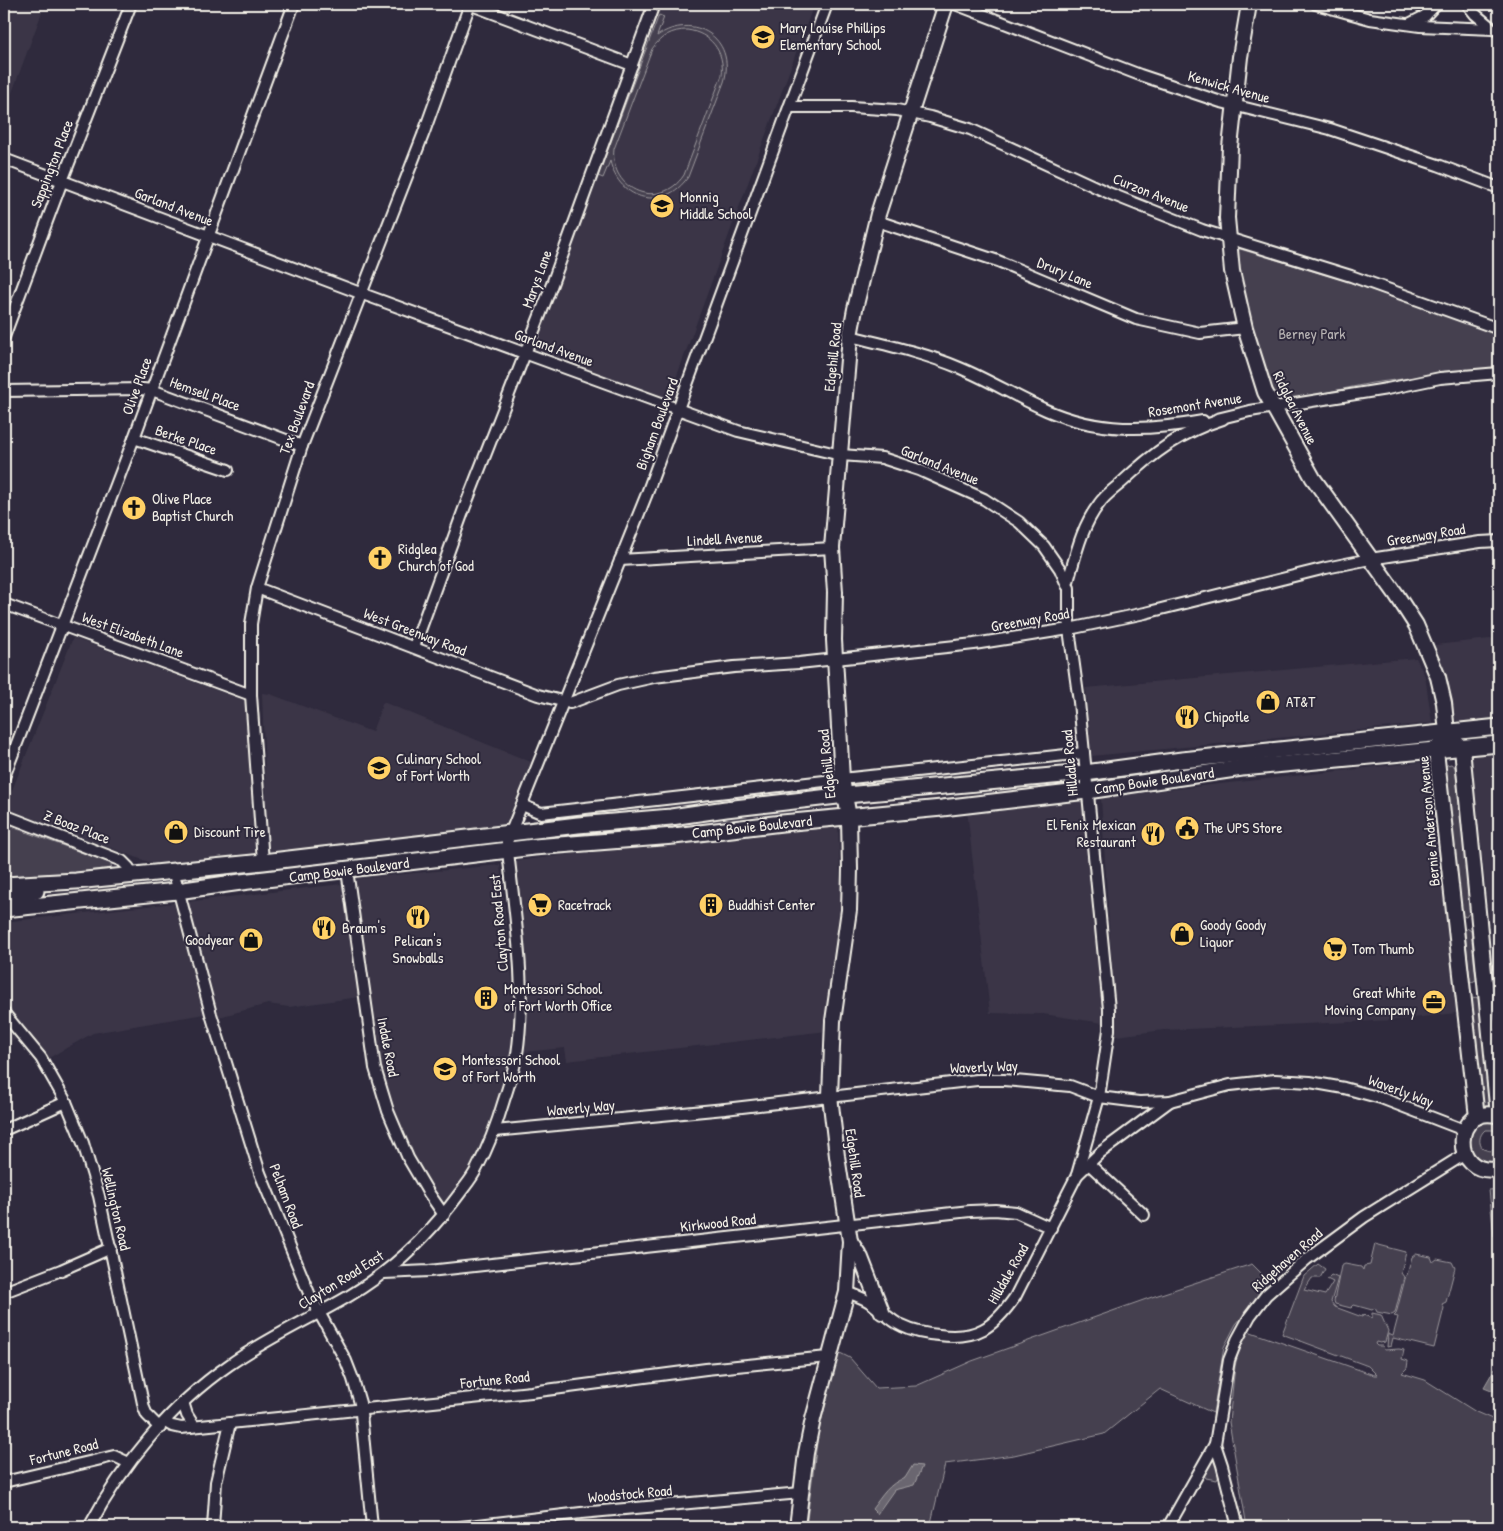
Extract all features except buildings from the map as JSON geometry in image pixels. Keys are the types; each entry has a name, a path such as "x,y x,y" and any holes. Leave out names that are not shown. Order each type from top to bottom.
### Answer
{"main road":[{"name":"Camp Bowie Boulevard","path":"4,885 76,881 344,854 578,825 672,817 846,795 1085,773 1182,760 1499,727"},
{"name":"Camp Bowie Boulevard","path":"4,909 170,892 508,851 849,818 1087,790 1242,768 1462,749 1499,744"},
{"path":"1242,768 1283,760 1286,758 1287,749"},
{"path":"672,817 674,836"},
{"path":"344,854 347,870"},
{"path":"263,862 265,880"},
{"path":"54,904 60,898 73,895 119,889 128,875 136,883 170,892"},
{"path":"4,898 62,886 76,881"}],"street":[{"name":"Sappington Place","path":"4,336 130,4"},
{"name":"Olive Place","path":"4,777 134,438 294,4"},
{"path":"470,4 632,64"},
{"name":"Tex Boulevard","path":"263,862 252,695 252,624 257,588 302,446 423,135 470,4"},
{"name":"Marys Lane","path":"414,647 464,508 525,353 654,4"},
{"name":"Bigham Boulevard","path":"508,851 507,842 510,834 564,702 678,409 827,4"},
{"name":"Edgehill Road","path":"797,1527 806,1453 828,1357 847,1292 850,1241 830,1096 833,1021 849,900 849,818 842,779 832,548 850,336 877,221 946,4"},
{"name":"Kenwick Avenue","path":"955,4 1140,75 1234,106 1330,129 1438,165 1499,188"},
{"name":"Ridglea Avenue","path":"1249,4 1234,106 1228,184 1232,271 1245,328 1266,392 1313,478 1416,625 1440,685 1447,732"},
{"path":"1316,4 1370,19 1420,26 1496,30"},
{"path":"1409,24 1425,16 1436,4"},
{"path":"1466,4 1475,14 1496,30"},
{"name":"Curzon Avenue","path":"789,108 850,107 910,113 970,129 1119,197 1202,230 1351,276 1499,329"},
{"name":"Garland Avenue","path":"4,159 360,293 755,436 841,455 882,458 919,470 984,499 1019,522 1044,546 1060,568 1067,585"},
{"name":"Drury Lane","path":"877,221 998,261 1136,319 1200,333 1245,328"},
{"name":"Rosemont Avenue","path":"850,336 915,351 960,368 1010,391 1044,410 1088,424 1138,430 1223,419 1250,411 1387,389 1440,378 1499,373"},
{"name":"Hemsell Place","path":"4,391 152,390 302,446"},
{"name":"Hilldale Road","path":"847,1292 868,1302 900,1326 921,1333 956,1338 980,1331 998,1319 1015,1297 1077,1175 1099,1097 1109,1030 1109,1009 1084,753 1069,629 1069,588 1067,585 1078,546 1099,503 1134,470 1167,444 1199,426 1223,419"},
{"name":"Berke Place","path":"134,438 228,470"},
{"name":"Greenway Road","path":"564,702 570,704 618,685 734,666 836,659 974,644 1069,629 1145,613 1370,559 1480,542 1499,541"},
{"name":"Lindell Avenue","path":"620,560 832,548"},
{"name":"West Greenway Road","path":"257,588 538,695 564,702"},
{"name":"West Elizabeth Lane","path":"4,604 252,695"},
{"path":"1447,732 1462,749 1499,1115 1491,1114 1477,1117 1464,1130 1462,1142 1465,1154 1473,1164 1483,1170 1499,1170"},
{"name":"Bernie Anderson Avenue","path":"1447,732 1436,751 1477,1117"},
{"path":"522,805 541,814 1084,753"},
{"name":"Z Boaz Place","path":"4,815 122,861 129,868 128,875"},
{"name":"Clayton Road East","path":"89,1527 129,1463 183,1402 252,1349 350,1295 384,1273 410,1250 444,1215 476,1170 495,1131 517,1055 520,1006 518,942 508,851"},
{"name":"Pelham Road","path":"173,870 170,892 260,1173 307,1288 346,1361 353,1379 360,1408 372,1527"},
{"name":"Indale Road","path":"347,870 367,1020 380,1086 388,1111 408,1158 444,1215"},
{"name":"Wellington Road","path":"4,1013 35,1050 66,1102 92,1168 111,1248 144,1408 147,1415 162,1425"},
{"name":"Waverly Way","path":"495,1131 725,1109 977,1080 1004,1080 1070,1086 1099,1097 1124,1102 1170,1101 1230,1085 1274,1080 1310,1082 1344,1088 1382,1098 1464,1130"},
{"name":"Hilldale Road","path":"1077,1175 1102,1152 1170,1101"},
{"path":"4,1130 66,1102"},
{"name":"Ridgehaven Road","path":"1168,1527 1215,1444 1229,1360 1250,1316 1266,1295 1307,1260 1364,1217 1465,1154"},
{"path":"1089,1164 1144,1215"},
{"name":"Kirkwood Road","path":"384,1273 430,1270 970,1211 995,1210 1016,1212 1051,1228"},
{"path":"850,1241 861,1258 882,1312"},
{"path":"4,1292 111,1248"},
{"name":"Fortune Road","path":"162,1425 181,1428 230,1423 360,1408 531,1392 706,1369 828,1357"},
{"path":"183,1402 187,1415 194,1426"},
{"path":"213,1527 216,1482 230,1423"},
{"path":"1215,1444 1238,1527"},
{"name":"Fortune Road","path":"4,1482 114,1456 129,1463"},
{"name":"Woodstock Road","path":"461,1527 581,1513 801,1493"}],"shaded area":[{"path":"4,4 45,4 7,106 4,105"},
{"name":"Monnig Middle School","path":"659,4 814,4 668,400 531,349"},
{"path":"73,638 246,701 255,856 154,864 5,808"},
{"path":"1499,638 1499,719 1457,724 1435,645"},
{"path":"1416,658 1425,676 1432,723 1091,756 1086,688"},
{"path":"262,693 270,694 372,732 383,702 531,762 505,827 268,857"},
{"path":"1499,751 1499,1009 1471,754"},
{"path":"1431,761 1456,1013 1396,1020 1164,1030 1116,1036 1101,797"},
{"path":"1082,798 1104,1009 1103,1023 1043,1014 990,1013 967,810"},
{"path":"838,823 841,911 827,1031 567,1061 565,1048 523,1052 525,979 515,861"},
{"name":"Montessori School of Fort Worth","path":"500,865 514,998 511,1053 504,1085 482,1144 472,1163 447,1200 441,1202 419,1169 400,1129 388,1095 372,1022 352,879"},
{"path":"342,884 359,997 289,1007 268,1004 219,1017 185,902"},
{"path":"174,903 204,1014 93,1033 38,1064 20,1037 4,1046 4,922"},
{"path":"1495,1368 1499,1370 1499,1393 1484,1387"},
{"path":"913,1465 922,1466 914,1485 894,1490 877,1514 872,1509 894,1483 905,1478"}],"green space":[{"path":"659,15 664,17 657,36 671,29 684,26 697,28 709,33 718,42 724,53 726,66 724,82 688,177 678,188 667,195 655,198 643,197 632,193 615,175 610,161 603,178 598,176","holes":["687,30 709,39 718,51 721,58 722,75 684,175 674,186 662,192 650,194 638,191 619,176 615,164 614,149 652,49 663,37 676,31"]},
{"name":"Berney Park","path":"1240,249 1343,280 1499,334 1499,367 1372,383 1279,402 1275,400 1242,307 1236,251"},
{"path":"1451,764 1455,767 1472,909 1466,917 1461,915 1443,769"},
{"path":"4,824 110,863 112,868 56,875 4,876"},
{"path":"1467,928 1471,931 1476,980 1472,982 1470,981 1465,931"},
{"path":"1475,997 1480,999 1491,1106 1485,1107 1482,1106 1469,1002"},
{"path":"1487,1120 1499,1122 1499,1135 1494,1130 1485,1130 1480,1137 1480,1144 1483,1149 1490,1151 1497,1148 1499,1144 1499,1162 1489,1163 1480,1160 1470,1149 1469,1141 1472,1133 1477,1126"},
{"path":"1499,1189 1499,1233 1494,1236 1489,1190"},
{"path":"1375,1244 1406,1252 1401,1273 1404,1277 1395,1313 1392,1315 1377,1312 1375,1308 1372,1310 1354,1305 1351,1308 1335,1304 1334,1301 1341,1266 1345,1264 1361,1267 1363,1270 1364,1266 1370,1265"},
{"path":"1416,1254 1431,1257 1433,1262 1437,1259 1452,1262 1455,1268 1446,1302 1442,1304 1444,1308 1434,1348 1393,1338 1391,1346 1387,1347 1388,1334 1393,1336 1398,1317 1394,1316 1406,1275 1412,1257"},
{"path":"1252,1264 1271,1283 1236,1324 1224,1347 1213,1413 1160,1389 1104,1434 1014,1455 945,1464 930,1527 806,1527 818,1435 838,1352 850,1358 876,1388 916,1386 972,1361 1152,1297"},
{"path":"1318,1264 1325,1269 1320,1278 1312,1278 1304,1290 1325,1295 1333,1282 1327,1279 1331,1275 1338,1278 1331,1302 1335,1307 1362,1317 1363,1315 1372,1318 1372,1313 1381,1315 1388,1331 1385,1342 1376,1342 1375,1344 1383,1346 1384,1350 1404,1350 1402,1359 1408,1361 1407,1368 1402,1373 1425,1380 1476,1412 1499,1422 1499,1527 1247,1527 1229,1422 1235,1366 1240,1346 1248,1331 1377,1375 1368,1366 1282,1334 1304,1276"},
{"path":"1215,1457 1219,1472 1217,1480 1206,1478 1204,1475 1212,1459"}],"place":[{"name":"Mary Louise Phillips Elementary School","path":"763,37"},
{"name":"Monnig Middle School","path":"662,206"},
{"name":"Olive Place Baptist Church","path":"134,508"},
{"name":"Ridglea Church of God","path":"380,558"},
{"name":"AT&T","path":"1268,702"},
{"name":"Chipotle","path":"1187,717"},
{"name":"Culinary School of Fort Worth","path":"379,768"},
{"name":"The UPS Store","path":"1187,828"},
{"name":"Discount Tire","path":"176,832"},
{"name":"El Fenix Mexican Restaurant","path":"1153,834"},
{"name":"Racetrack","path":"540,905"},
{"name":"Buddhist Center","path":"711,905"},
{"name":"Pelican's Snowballs","path":"418,917"},
{"name":"Braum's","path":"324,928"},
{"name":"Goody Goody Liquor","path":"1182,934"},
{"name":"Goodyear","path":"251,940"},
{"name":"Tom Thumb","path":"1335,949"},
{"name":"Montessori School of Fort Worth Office","path":"486,998"},
{"name":"Great White Moving Company","path":"1434,1002"},
{"name":"Montessori School of Fort Worth","path":"445,1069"}]}
